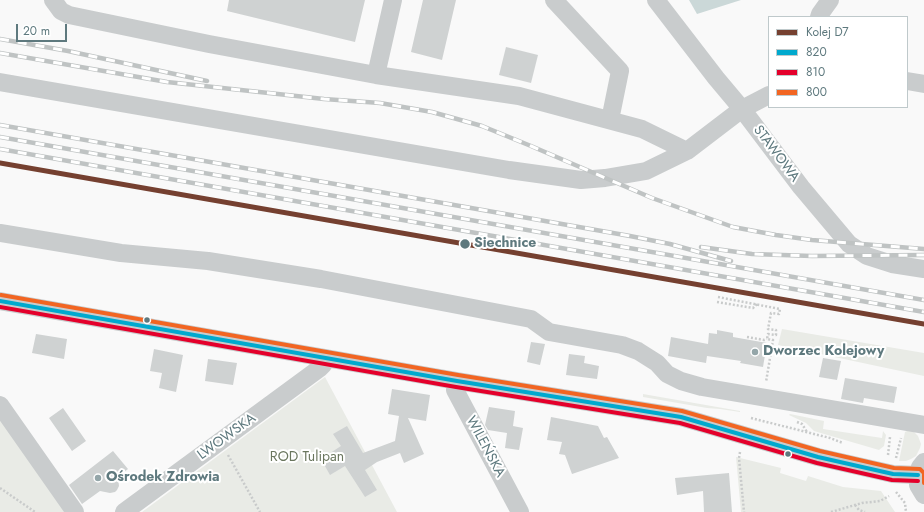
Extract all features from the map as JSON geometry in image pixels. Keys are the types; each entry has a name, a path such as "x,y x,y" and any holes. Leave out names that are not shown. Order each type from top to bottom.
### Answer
{"street":[{"path":"53,0 61,11 69,15 210,44 376,75 519,96 642,129 687,151"},
{"path":"376,75 393,0"},
{"path":"554,0 620,71 610,120"},
{"name":"STAWOWA","path":"656,0 716,78 742,109 800,187 849,244 867,256 892,264 924,270"},
{"path":"819,16 830,0"},
{"path":"908,81 924,84"},
{"path":"0,82 509,170 581,180 605,178 646,171 687,151 742,109 768,96"},
{"path":"0,233 121,253 208,261 531,318 549,332 622,345 638,350 657,363 667,374 702,388 924,425"},
{"path":"0,301 456,382 681,417 818,457 894,474 921,468 918,485 924,495"},
{"name":"LWOWSKA","path":"124,512 320,368 326,358"},
{"name":"WILEŃSKA","path":"456,382 455,390 520,512"},
{"path":"0,406 75,512"}],"path":[{"path":"718,297 780,309 779,314 771,313 768,329 776,330 776,335 768,334 767,339"},
{"path":"717,302 753,308 757,304"},
{"path":"747,337 773,340 763,398"},
{"path":"899,421 896,459 887,458 899,421"},
{"path":"221,442 260,512"},
{"path":"740,452 739,458 744,512"},
{"path":"0,488 34,512"},
{"path":"890,488 897,492 905,502 906,512"},
{"path":"0,493 4,490"},
{"path":"831,512 855,505 880,501 889,496"},
{"path":"855,505 859,510 865,512"}],"green space":[{"path":"782,329 924,353 924,376 778,345"},
{"name":"ROD Tulipan","path":"325,377 397,512 142,512"},
{"path":"643,394 740,411 740,412 643,397"},
{"path":"789,415 824,421 823,429 882,438 883,431 886,435 884,446 879,450 814,431 806,423"},
{"path":"0,419 66,512 0,512"},
{"path":"909,430 918,436 921,444 920,448 916,456 906,461 899,461 905,432"},
{"path":"736,457 781,468 780,473 806,481 808,476 843,487 881,491 895,512 741,512"}],"shaded area":[{"path":"689,0 741,0 697,14"}],"building":[{"path":"229,0 365,0 355,42 227,11"},
{"path":"423,0 456,0 442,60 411,52"},
{"path":"506,47 538,55 531,83 499,75"},
{"path":"717,330 733,333 733,337 767,343 763,367 740,363 741,361 707,356 706,363 668,356 671,337 708,344 709,333 717,334"},
{"path":"36,334 67,339 64,359 32,353"},
{"path":"531,342 545,344 540,365 527,362"},
{"path":"154,349 183,355 176,392 159,388 162,373 150,371"},
{"path":"569,354 585,356 584,363 599,366 597,379 566,375"},
{"path":"823,358 841,361 837,380 819,377"},
{"path":"208,359 237,363 233,385 205,381"},
{"path":"845,378 897,387 894,403 864,398 863,403 841,399"},
{"path":"392,389 430,395 426,421 408,418 424,454 404,463 400,453 377,462 365,470 377,490 365,497 345,466 330,475 321,459 341,446 333,434 347,426 363,453 395,441 399,416 388,414"},
{"path":"489,407 515,411 513,426 523,428 519,450 505,448 507,433 488,430 485,425"},
{"path":"63,408 86,441 72,451 49,418"},
{"path":"551,417 598,426 604,438 607,437 619,458 572,474 565,455 559,454 562,442 547,440"},
{"name":"Ośrodek Zdrowia","path":"113,451 128,469 118,477 119,486 117,490 110,493 100,491 82,504 69,485"},
{"path":"729,473 732,512 704,512 703,491 677,495 675,478"}],"railway":[{"path":"0,39 68,51 207,81"},
{"path":"0,53 167,82 324,99 380,103 432,112 482,126 652,198 733,227 812,240 924,249"},
{"path":"0,125 630,236 670,244 731,261"},
{"path":"0,137 924,300"},
{"path":"0,149 924,312"},
{"path":"701,247 752,254 812,256 924,255"}],"rail line":[{"name":"D7","path":"0,163 924,324"}],"transit line":[{"name":"800","path":"1,295 458,375 682,411 820,451 894,468 920,469 924,473 924,483"},
{"name":"820","path":"0,301 457,381 681,417 818,457 893,474 918,475"},
{"name":"810","path":"0,307 456,387 680,423 817,463 892,480 918,481"}],"place":[{"name":"Siechnice","path":"465,244"},
{"name":"Dworzec Kolejowy","path":"755,352"},
{"name":"Ośrodek Zdrowia","path":"98,478"}]}
